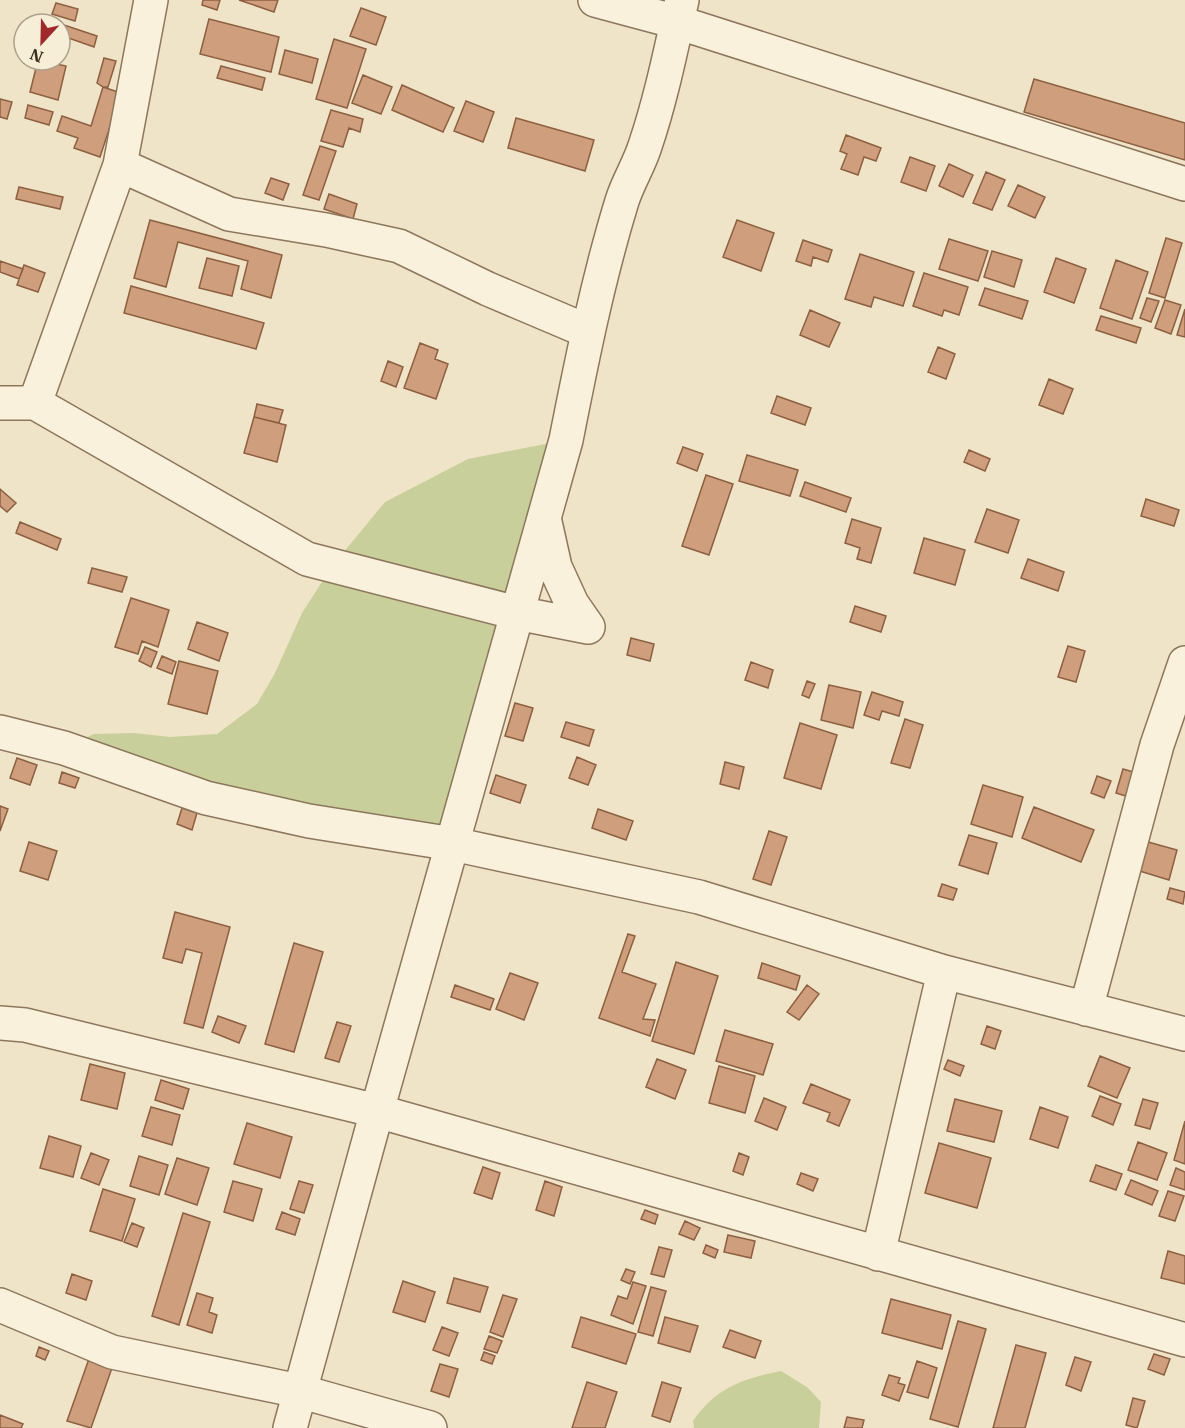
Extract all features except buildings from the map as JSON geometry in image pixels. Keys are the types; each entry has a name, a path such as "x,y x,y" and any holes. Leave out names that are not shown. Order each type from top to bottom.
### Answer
{"street":[{"path":"35,403 120,165 151,0"},
{"path":"595,0 679,11 1185,184"},
{"path":"290,1428 566,440 587,331 623,198 648,137 679,11"},
{"path":"120,165 229,214 326,230 399,246 488,289 587,331"},
{"path":"0,404 35,403 307,559 517,613 588,627 572,604 555,567 544,519"},
{"path":"1086,1009 1171,748 1185,663"},
{"path":"0,732 64,748 206,798 309,821 453,844 699,897 944,972 1185,1034"},
{"path":"878,1254 944,972"},
{"path":"0,1023 25,1025 377,1111 1185,1340"},
{"path":"0,1305 112,1352 299,1391 430,1428"}],"green space":[{"path":"566,440 453,844 64,748 94,734 134,733 170,737 217,734 257,704 275,673 302,613 333,565 385,502 468,459"},
{"path":"781,1371 807,1387 821,1402 819,1428 694,1428 693,1421 702,1410 711,1400 731,1386"}]}
